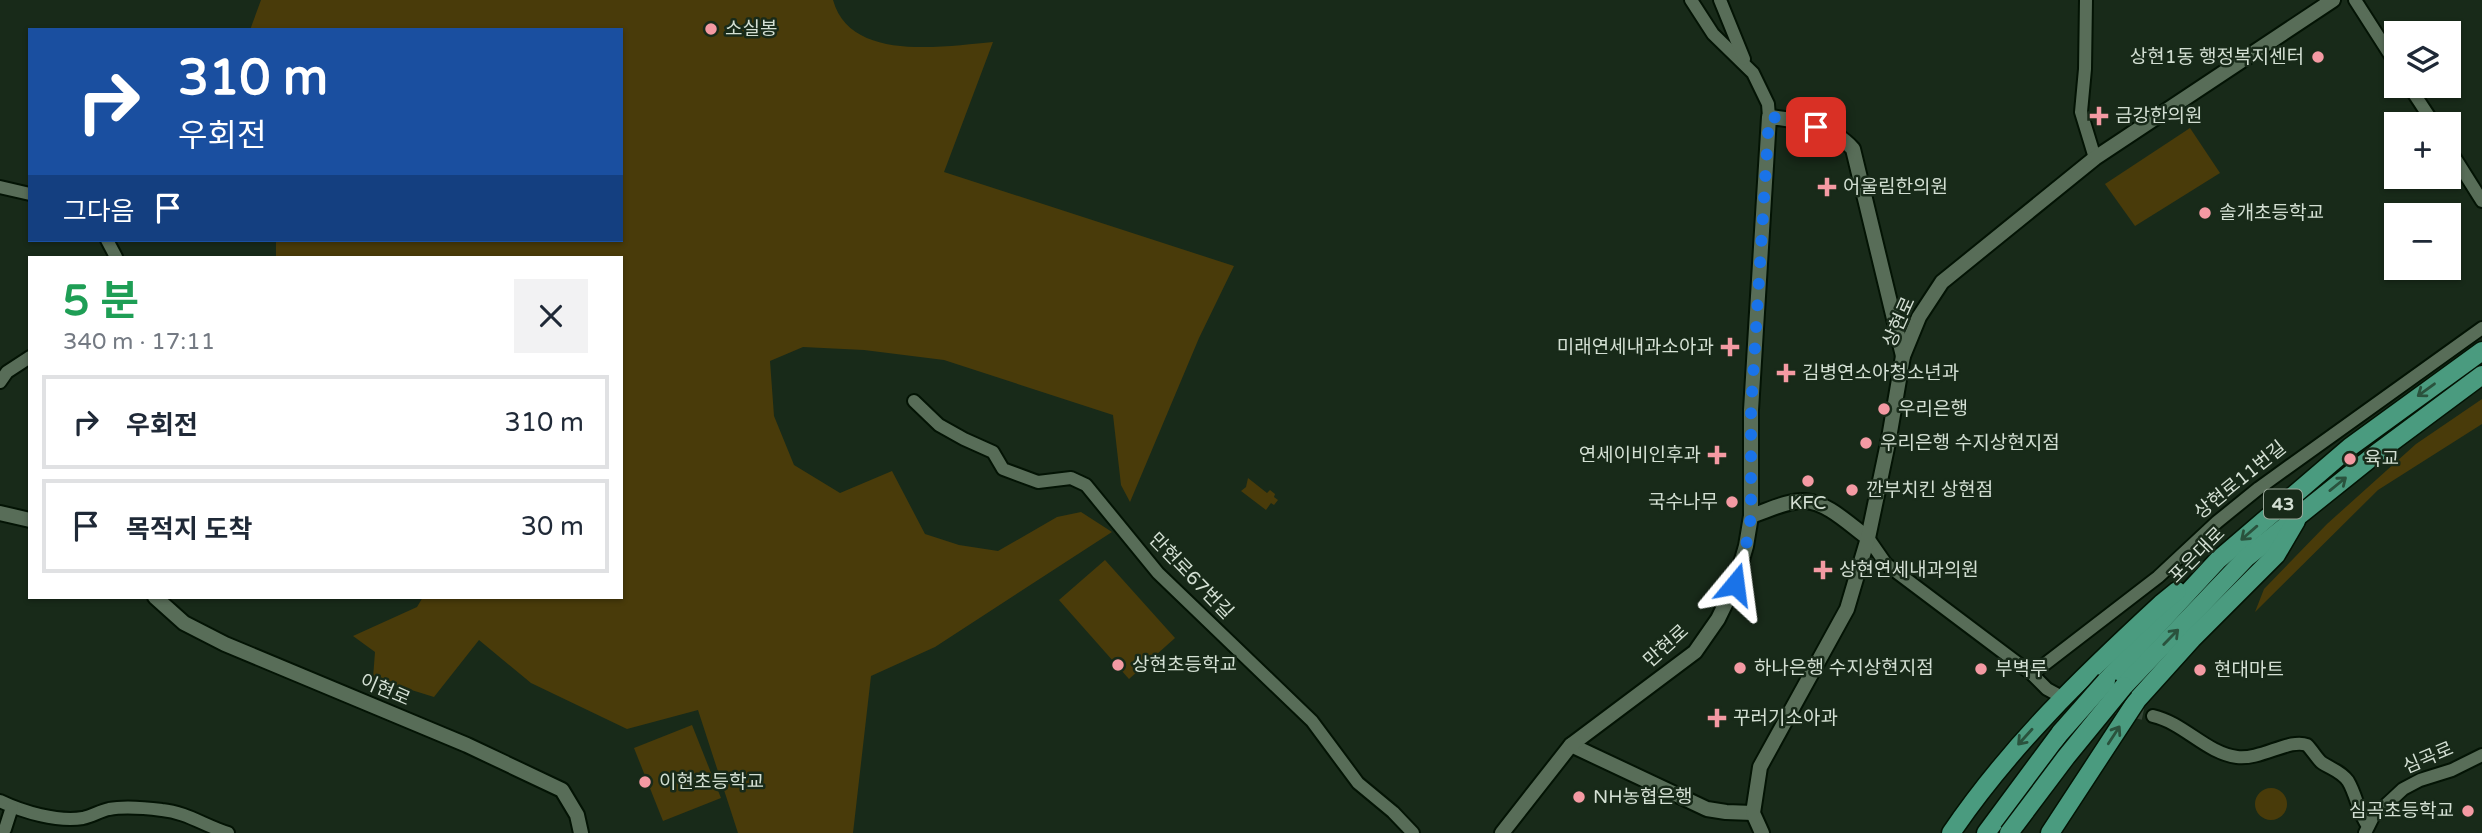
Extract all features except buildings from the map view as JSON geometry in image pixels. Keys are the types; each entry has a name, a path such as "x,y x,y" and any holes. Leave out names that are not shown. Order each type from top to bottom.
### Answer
{"main road":[{"name":"포은대로","path":"1986,833 2046,751 2106,681 2218,560 2350,447 2482,351"},
{"name":"포은대로","path":"2009,833 2124,686 2246,558 2300,513 2482,374"},
{"path":"2050,833 2134,705 2192,639 2276,555 2300,513"},
{"path":"1951,833 1993,776 2070,688 2161,604 2218,560"}],"street":[{"path":"1691,0 1713,34 1745,63"},
{"path":"1720,0 1745,63"},
{"path":"2086,0 2081,112 2095,158"},
{"name":"상현로","path":"1753,813 1760,767 1847,609 1868,538 1903,356 1919,317 1942,282 2095,158 2333,0"},
{"path":"2355,0 2384,45"},
{"name":"만현로","path":"1502,833 1571,745 1695,652 1718,619 1735,584 1751,516 1751,410 1769,117 1763,91 1745,63"},
{"path":"1769,117 1791,119 1829,131 1853,149 1903,356"},
{"path":"2461,168 2482,201"},
{"path":"0,187 28,194"},
{"name":"상현로11번길","path":"2032,674 2158,577 2238,504 2329,435 2482,328"},
{"path":"0,382 6,372 28,358"},
{"name":"만현로67번길","path":"914,401 939,425 993,452 1003,470 1038,482 1071,478 1086,485 1158,573 1312,721 1358,783 1413,833"},
{"path":"1751,516 1807,501 1829,510 1868,538 1886,564 2032,674 2048,689 2070,688"},
{"path":"0,513 28,520"},
{"name":"이현로","path":"157,599 184,622 225,644 467,745 562,790 578,815 581,833"},
{"path":"2153,716 2172,722 2218,751 2237,757 2266,754 2295,743 2307,745 2320,761 2346,778 2367,830"},
{"path":"1571,745 1707,809 1753,813 1762,833"},
{"name":"심곡로","path":"2367,830 2385,805 2403,789 2482,755"},
{"path":"0,832 5,829 6,804 31,813 73,818 86,818 111,808 163,810 181,813 210,828 228,833"}],"shaded area":[{"path":"261,0 833,0 843,20 858,34 878,42 926,47 993,42 944,172 1234,266 1199,338 1130,502 1121,485 1113,415 944,360 864,350 803,347 770,361 774,416 794,465 840,493 892,471 925,534 959,545 998,551 1057,517 1081,512 1112,532 935,647 871,676 853,833 738,833 698,710 627,729 531,683 479,640 434,697 373,678 375,652 353,636 417,607 422,599 623,599 623,256 276,256 276,242 623,242 623,28 251,28"},
{"path":"2190,128 2220,173 2135,226 2105,184"},
{"path":"2482,399 2482,424 2378,490 2255,612 2264,589 2327,524 2416,444"},
{"path":"1248,478 1267,493 1270,490 1275,494 1274,497 1278,500 1274,505 1271,503 1266,510 1241,491 1246,487"},
{"path":"1105,560 1175,638 1129,679 1059,600"},
{"path":"692,725 721,798 663,821 634,748"},
{"path":"2271,788 2283,792 2287,804 2283,816 2271,820 2259,816 2255,804 2259,792"}],"tunnel":[{"path":"2061,696 2153,716"}],"place":[{"name":"소실봉","path":"711,29"},
{"name":"상현1동 행정복지센터","path":"2318,57"},
{"name":"금강한의원","path":"2099,116"},
{"name":"어울림한의원","path":"1827,187"},
{"name":"솔개초등학교","path":"2205,213"},
{"name":"미래연세내과소아과","path":"1730,347"},
{"name":"김병연소아청소년과","path":"1786,373"},
{"name":"우리은행","path":"1884,409"},
{"name":"우리은행 수지상현지점","path":"1866,443"},
{"name":"연세이비인후과","path":"1717,455"},
{"name":"육교","path":"2350,459"},
{"name":"KFC","path":"1808,481"},
{"name":"깐부치킨 상현점","path":"1852,490"},
{"name":"국수나무","path":"1732,502"},
{"name":"상현연세내과의원","path":"1823,570"},
{"name":"상현초등학교","path":"1118,665"},
{"name":"하나은행 수지상현지점","path":"1740,668"},
{"name":"부벽루","path":"1981,669"},
{"name":"현대마트","path":"2200,670"},
{"name":"꾸러기소아과","path":"1717,718"},
{"name":"이현초등학교","path":"645,782"},
{"name":"NH농협은행","path":"1579,797"},
{"name":"심곡초등학교","path":"2468,811"}],"route":[{"path":"1735,584 1751,516 1750,430 1769,117 1791,119 1816,127"}]}
